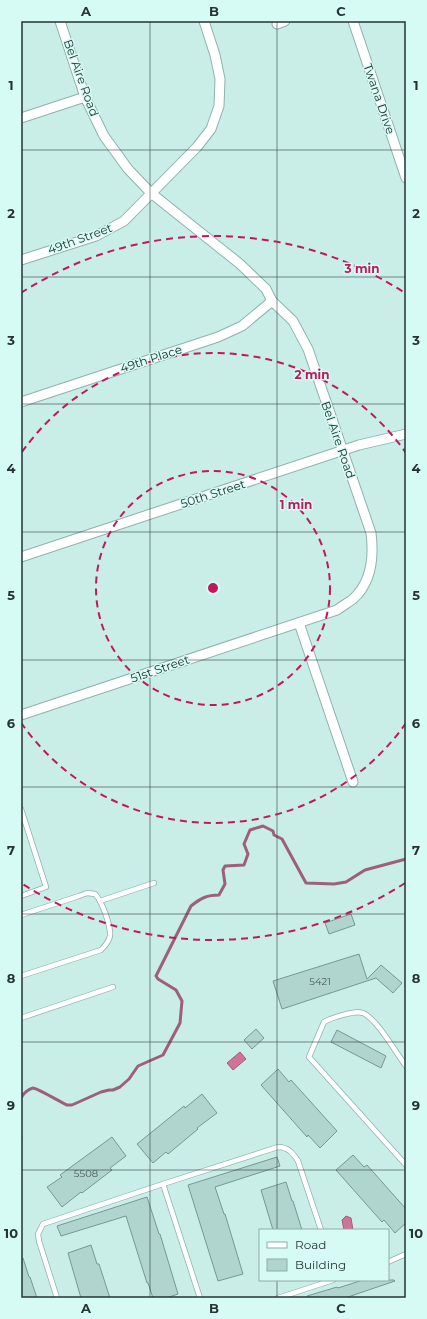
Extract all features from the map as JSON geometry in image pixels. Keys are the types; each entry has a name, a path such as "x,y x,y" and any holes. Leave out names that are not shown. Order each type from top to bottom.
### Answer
{"street":[{"name":"Bel Aire Road","path":"60,21 85,97 104,136 128,169 150,193 240,264 266,289 272,301 293,322 308,349 371,533 373,550 371,566 365,584 353,599 337,610 299,623"},
{"name":"49th Street","path":"21,260 96,236 124,221 197,147 211,129 219,106 220,79 215,55 204,21"},
{"name":"Twana Drive","path":"353,21 406,178"},
{"path":"21,118 85,97"},
{"name":"49th Place","path":"21,402 218,337 242,326 272,301"},
{"name":"50th Street","path":"21,557 358,445 406,434"},
{"path":"299,623 354,782"},
{"name":"51st Street","path":"21,716 299,623"}],"lane":[{"path":"21,809 46,887 21,896"},
{"path":"100,901 154,883"},
{"path":"21,915 87,893 95,894 100,901 109,926 110,935 106,945 101,950 21,976"},
{"path":"21,1018 113,987"},
{"path":"406,1066 384,1035 368,1016 361,1012 355,1012 324,1022 309,1057 406,1165"},
{"path":"57,1298 39,1241 38,1234 43,1224 278,1147 283,1147 293,1153 300,1165 321,1229"},
{"path":"163,1184 200,1298"},
{"path":"389,1262 406,1254"},
{"path":"278,1298 330,1281"}],"shaded area":[{"path":"240,1052 246,1059 233,1070 227,1063"},
{"path":"346,1216 351,1218 353,1229 344,1229 342,1220"}],"building":[{"path":"351,914 355,925 329,934 325,923"},
{"path":"359,954 367,979 381,965 402,983 393,993 376,978 282,1009 273,981"},
{"path":"256,1029 264,1038 252,1049 244,1040"},
{"path":"337,1030 386,1056 381,1068 331,1042"},
{"path":"278,1069 289,1082 291,1080 337,1131 320,1148 308,1135 307,1137 261,1085"},
{"path":"202,1094 217,1113 197,1128 198,1129 168,1154 166,1152 153,1163 137,1144 184,1106 185,1108"},
{"path":"112,1137 126,1156 110,1168 112,1170 62,1207 47,1187 62,1177 60,1175"},
{"path":"353,1155 364,1167 367,1165 406,1209 406,1223 395,1233 384,1220 382,1222 336,1170"},
{"path":"277,1157 280,1166 215,1187 225,1214 243,1274 218,1281 188,1185"},
{"path":"286,1182 302,1229 273,1229 261,1190"},
{"path":"147,1197 178,1294 166,1298 153,1298 126,1216 61,1236 57,1226"},
{"path":"91,1245 110,1298 81,1298 68,1253"},
{"path":"21,1258 23,1258 37,1298 21,1298"},
{"path":"360,1281 395,1281 345,1298 307,1298 307,1296 337,1287 338,1288"}],"waterway":[{"path":"21,1098 29,1089 33,1088 67,1105 72,1105 101,1092 120,1087 129,1079 138,1066 163,1055 180,1023 182,1001 176,990 158,979 156,976 191,906 204,898 219,895 225,884 223,870 225,866 244,865 248,854 244,844 250,830 263,826 273,831 274,835 282,839 306,883 334,884 346,882 365,870 406,859"}]}
